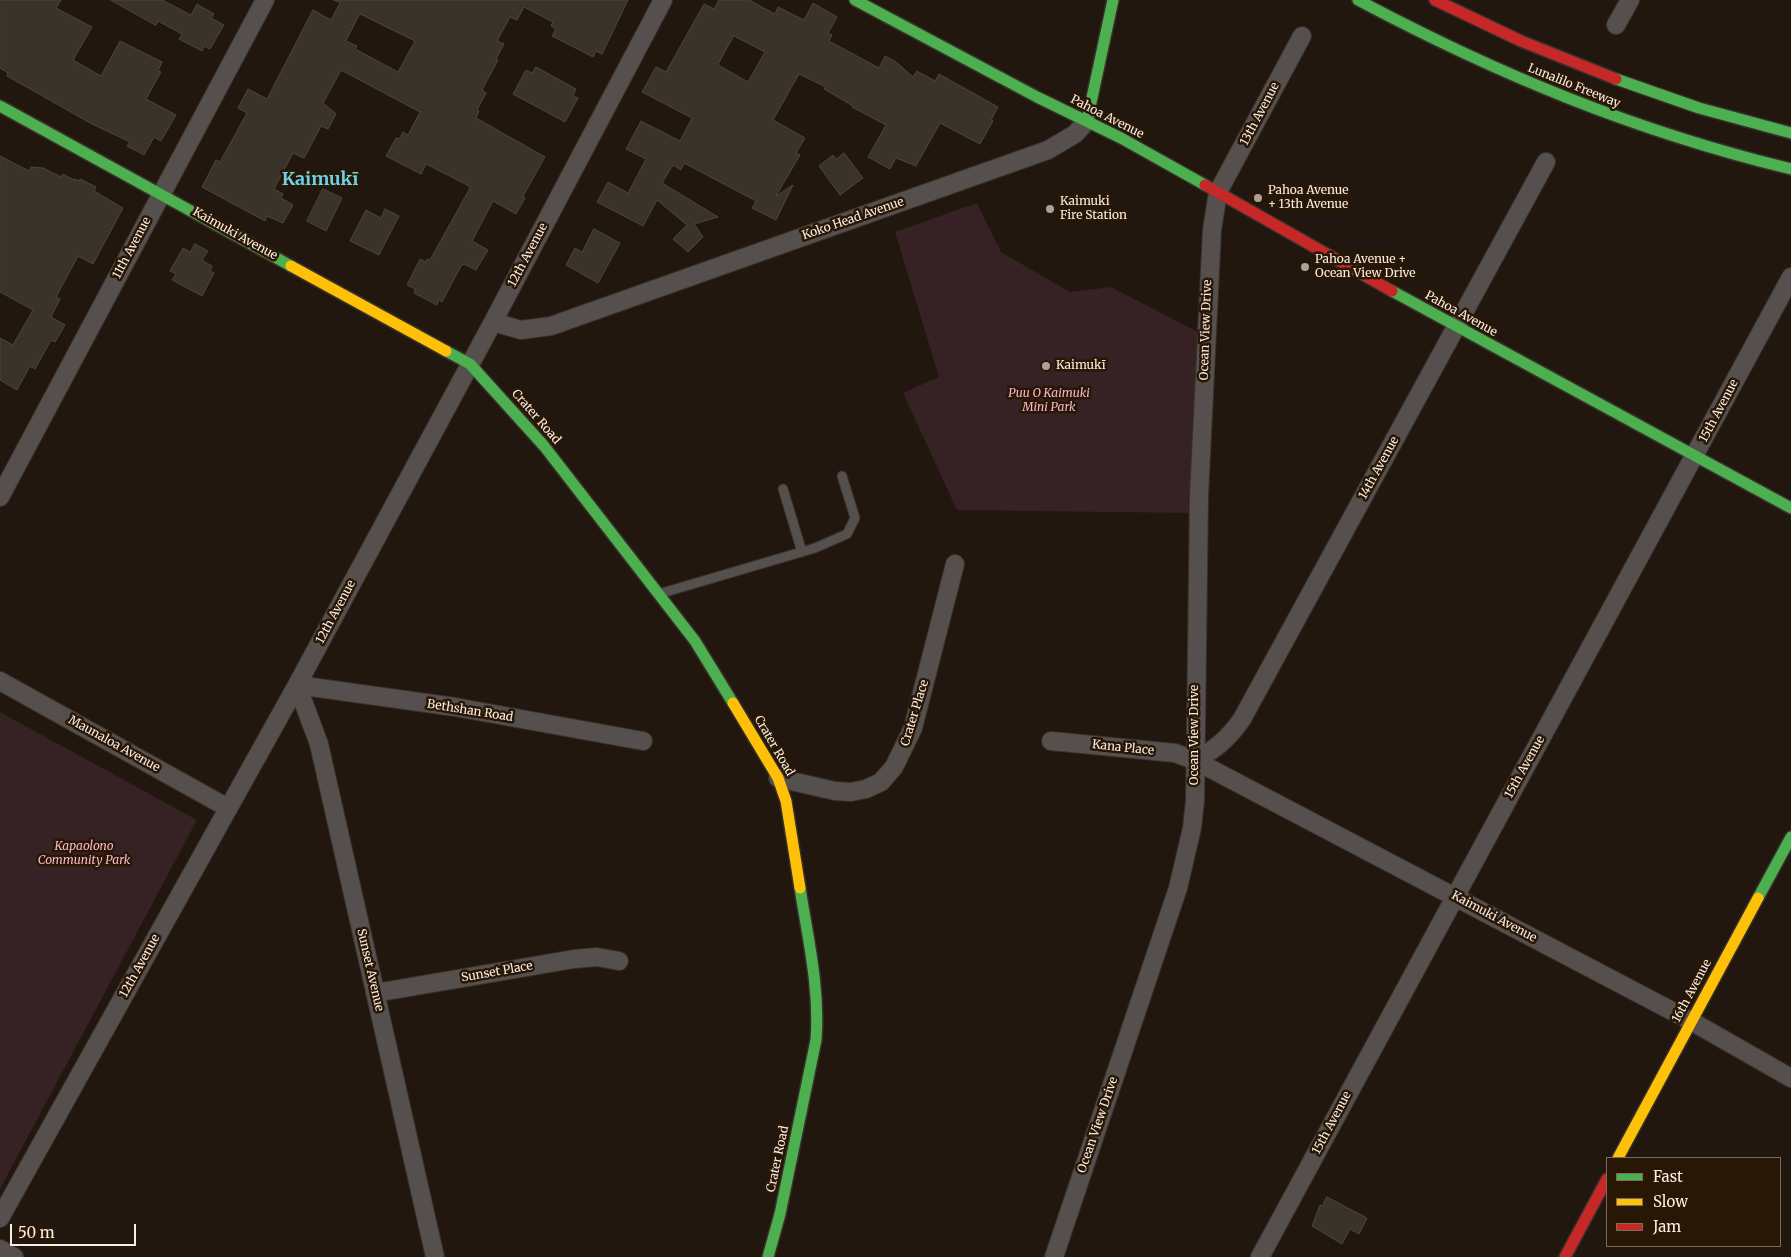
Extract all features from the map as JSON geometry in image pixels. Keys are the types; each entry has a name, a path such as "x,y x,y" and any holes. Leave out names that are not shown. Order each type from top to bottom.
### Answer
{"main road":[{"name":"Pahoa Avenue","path":"855,0 1037,97 1087,121 1218,192 1456,327 1791,508"},
{"path":"1087,121 1113,0"},
{"name":"Lunalilo Freeway","path":"1358,0 1456,51 1579,104 1723,153 1791,169"},
{"name":"Lunalilo Freeway","path":"1436,0 1548,53 1644,90 1758,125 1791,132"},
{"name":"Kaimuki Avenue","path":"0,106 470,364"},
{"name":"Crater Road","path":"470,364 544,446 695,641 778,778 792,825 812,960 818,1015 812,1059 780,1214 768,1257"},
{"name":"16th Avenue","path":"1619,1157 1791,837"},
{"path":"1565,1257 1606,1180"}],"street":[{"name":"11th Avenue","path":"0,497 265,0"},
{"name":"12th Avenue","path":"0,1218 297,685 493,322 663,0"},
{"path":"1616,24 1630,0"},
{"name":"13th Avenue","path":"1218,192 1302,36"},
{"name":"Koko Head Avenue","path":"493,322 520,330 550,326 1048,150 1076,134 1087,121"},
{"name":"14th Avenue","path":"1194,760 1210,753 1224,741 1242,719 1546,162"},
{"name":"Ocean View Drive","path":"1057,1256 1178,888 1193,819 1195,801 1194,760 1199,496 1209,249 1218,192"},
{"name":"15th Avenue","path":"1260,1257 1791,277"},
{"name":"Crater Place","path":"778,778 835,791 851,792 866,789 881,782 894,767 913,728 955,564"},
{"name":"Maunaloa Avenue","path":"0,681 228,808"},
{"name":"Bethshan Road","path":"297,685 455,707 643,741"},
{"name":"Sunset Avenue","path":"297,685 319,744 435,1257"},
{"name":"Kana Place","path":"1051,741 1175,753 1194,760"},
{"name":"Kaimuki Avenue","path":"1194,760 1692,1021 1791,1078"},
{"name":"Sunset Place","path":"375,993 574,959 597,957 620,961"},
{"path":"0,1249 14,1257"}],"lane":[{"path":"659,594 802,552 847,534 855,518 842,476"},
{"path":"783,489 802,552"}],"green space":[{"name":"Puu O Kaimuki Mini Park","path":"977,203 1001,252 1070,292 1111,287 1200,333 1193,513 957,510 903,393 939,377 895,232"},
{"name":"Kapaolono Community Park","path":"0,712 197,820 0,1189"}],"building":[{"path":"0,0 61,0 56,8 92,27 73,60 101,76 120,41 162,62 158,71 161,72 146,99 176,115 161,141 154,137 144,155 127,146 130,142 92,124 7,76 8,73 0,68"},
{"path":"111,0 162,0 191,15 197,4 214,14 211,18 224,25 210,49 204,46 202,51 179,39 182,34 158,21 156,25"},
{"path":"334,0 628,0 602,54 596,51 593,57 552,36 556,29 551,26 553,22 524,7 517,20 510,17 497,41 504,44 482,90 486,93 477,110 479,111 476,118 545,157 523,196 525,198 516,214 493,201 472,241 488,250 476,270 464,264 461,266 442,302 439,300 437,305 414,293 415,289 407,285 420,259 426,262 427,259 430,260 470,188 426,164 421,174 386,156 396,138 399,139 403,132 408,135 420,112 341,70 323,103 336,114 328,129 321,126 304,158 293,153 274,189 283,194 281,198 293,205 283,223 267,216 265,221 202,187 216,160 220,162 247,113 238,108 248,89 267,99 313,10 331,20 340,3","holes":["360,14 415,41 398,72 355,49 357,46 346,41"]},
{"path":"719,0 749,0 775,14 778,7 804,20 813,3 837,17 828,33 832,35 829,41 879,68 885,56 896,62 913,77 917,71 935,81 939,74 998,107 991,120 993,121 980,144 940,123 916,166 896,158 890,169 868,157 886,125 852,107 824,89 826,87 799,74 773,120 805,138 796,153 800,155 776,196 793,185 776,220 752,208 756,201 684,163 681,170 673,165 662,183 718,217 694,224 703,237 688,252 673,239 687,225 657,200 643,226 597,202 608,182 628,193 646,159 626,149 641,121 680,141 692,118 642,92 656,67 666,72 704,4 714,9","holes":["734,36 765,52 748,82 718,65"]},
{"path":"536,67 576,89 573,96 578,98 565,122 513,94 526,70 532,73"},
{"path":"844,153 863,178 840,195 819,166 833,155 836,159"},
{"path":"0,156 29,171 31,167 43,168 61,177 63,174 74,180 79,181 80,179 96,187 94,191 123,208 93,264 78,256 56,297 60,299 51,317 65,325 55,342 51,340 35,369 30,366 17,390 0,380 0,338 13,345 33,310 0,292"},
{"path":"323,189 342,198 326,231 307,221"},
{"path":"385,209 399,216 379,255 350,241 366,210 381,218"},
{"path":"594,229 620,243 598,283 566,265 575,248 582,252"},
{"path":"195,244 208,251 202,260 212,266 210,271 214,273 202,296 172,280 176,274 170,271 183,248 190,252"},
{"path":"1327,1197 1367,1218 1359,1234 1350,1229 1342,1244 1312,1226 1320,1205 1322,1206"}],"traffic: fast":[{"path":"855,0 1037,97 1121,138 1205,185"},
{"path":"1087,121 1113,0"},
{"path":"1358,0 1463,53 1569,98 1677,137 1791,169"},
{"path":"1616,79 1699,108 1791,133"},
{"path":"0,106 291,266"},
{"path":"1392,291 1791,508"},
{"path":"446,351 470,364 544,446 695,641 733,703"},
{"path":"1758,898 1791,837"},
{"path":"768,1257 780,1214 816,1040 815,983 800,888"}],"traffic: slow":[{"path":"291,266 446,351"},
{"path":"733,703 778,778 786,801 800,888"},
{"path":"1619,1157 1758,898"}],"traffic: jam":[{"path":"1435,0 1521,41 1616,79"},
{"path":"1205,185 1392,291"},
{"path":"1565,1257 1606,1181"}],"place":[{"name":"Pahoa Avenue + 13th Avenue","path":"1258,198"},
{"name":"Kaimuki Fire Station","path":"1050,209"},
{"name":"Pahoa Avenue + Ocean View Drive","path":"1305,267"},
{"name":"Kaimukī","path":"1046,366"}],"district":[{"name":"Kaimukī","path":"320,180"}]}
